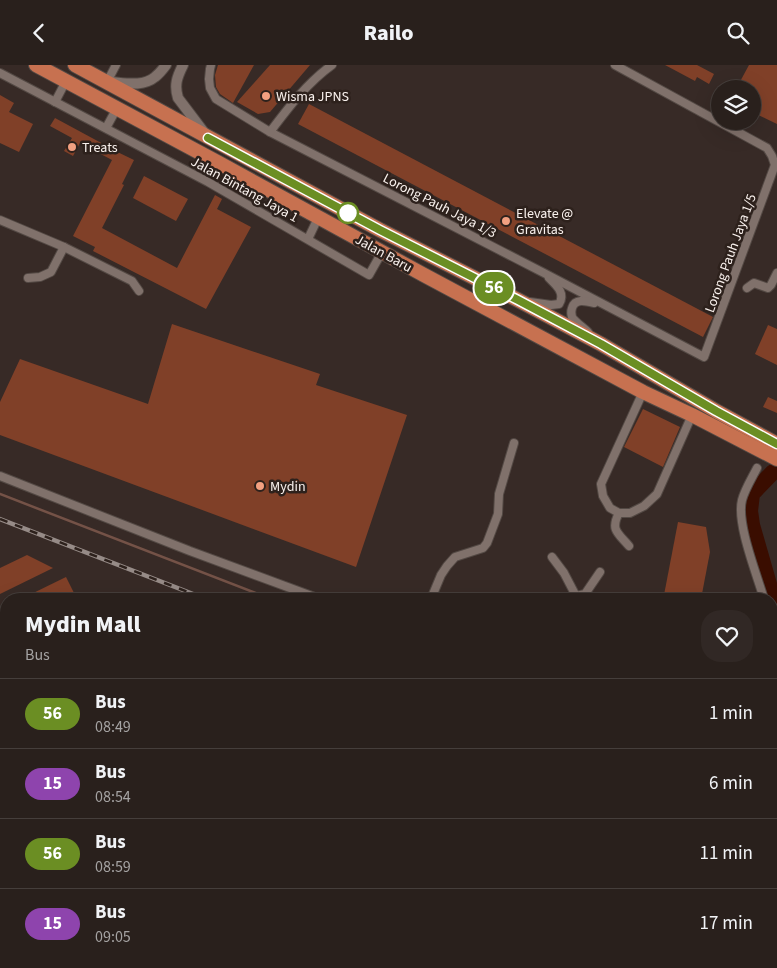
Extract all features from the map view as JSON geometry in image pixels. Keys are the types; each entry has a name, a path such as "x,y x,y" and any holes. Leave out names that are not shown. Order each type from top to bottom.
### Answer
{"highway":[{"name":"Jalan Baru","path":"36,65 643,392 692,415 712,417"},
{"path":"75,65 380,230 601,344 777,459"},
{"path":"712,417 777,444"}],"street":[{"path":"116,65 107,82 130,84 147,81 155,78 166,65"},
{"path":"183,65 177,76 176,91 178,98 198,122 208,138"},
{"name":"Lorong Pauh Jaya 1/3","path":"212,65 209,79 210,88 216,99 270,132 704,357"},
{"path":"270,132 307,86 332,65"},
{"name":"Lorong Pauh Jaya 1/5","path":"615,65 767,148 775,165 704,357"},
{"name":"Jalan Bintang Jaya 1","path":"0,73 208,182 369,275 382,252"},
{"path":"55,102 66,81"},
{"path":"106,128 117,108"},
{"path":"308,239 318,218"},
{"path":"0,220 64,247 132,281 139,291"},
{"path":"28,278 40,277 51,272 64,247"},
{"path":"518,300 551,305 559,304 562,294 544,273"},
{"path":"747,287 754,283 768,288 777,273"},
{"path":"601,344 572,317 571,311 573,305 577,302 584,301 603,305"},
{"path":"643,392 601,484 603,496 610,508 619,513 630,513 644,505 657,494 692,415"},
{"path":"434,593 441,575 455,557 483,548 487,543 498,514 499,494 514,443"},
{"path":"757,468 743,498 742,513 743,529 762,593"},
{"path":"0,476 190,551 304,593"},
{"path":"619,513 614,521 615,530 629,546"},
{"path":"552,557 564,573 574,593"},
{"path":"586,593 600,572"}],"building":[{"path":"218,65 254,65 233,103 220,94 216,87 215,75"},
{"name":"Wisma JPNS","path":"270,65 310,65 270,112 258,114 237,102"},
{"path":"665,65 697,65 714,74 709,84 697,77 695,81"},
{"path":"749,65 777,65 777,124 761,116 761,80 741,80"},
{"path":"0,95 14,103 9,112 33,124 19,152 0,143"},
{"name":"Elevate @ Gravitas","path":"309,104 713,317 703,337 298,124"},
{"path":"55,118 134,160 122,184 124,185 102,228 177,268 215,195 222,199 217,209 251,227 206,309 93,251 95,247 73,236 112,160 80,143 73,156 64,151 72,138 50,126"},
{"path":"144,176 188,199 176,221 133,198"},
{"name":"Mydin","path":"172,324 320,374 316,385 407,415 356,567 0,435 0,402 20,359 148,404"},
{"path":"768,325 777,329 777,365 755,354"},
{"path":"768,397 777,401 777,413 763,407"},
{"path":"643,409 680,427 663,467 624,447"},
{"path":"678,522 706,527 710,552 702,593 664,593"},
{"path":"27,555 53,568 0,593 0,568"},
{"path":"66,577 74,593 33,593"}],"waterway":[{"path":"772,593 752,525 750,511 752,494 773,472"},
{"path":"0,494 256,593"}],"railway":[{"path":"0,519 191,593"}],"bus line":[{"name":"56","path":"208,138 380,230 601,344 777,444"}],"place":[{"name":"Wisma JPNS","path":"266,96"},
{"name":"Treats","path":"72,147"},
{"name":"Elevate @ Gravitas","path":"506,221"},
{"name":"Mydin","path":"260,486"}]}
